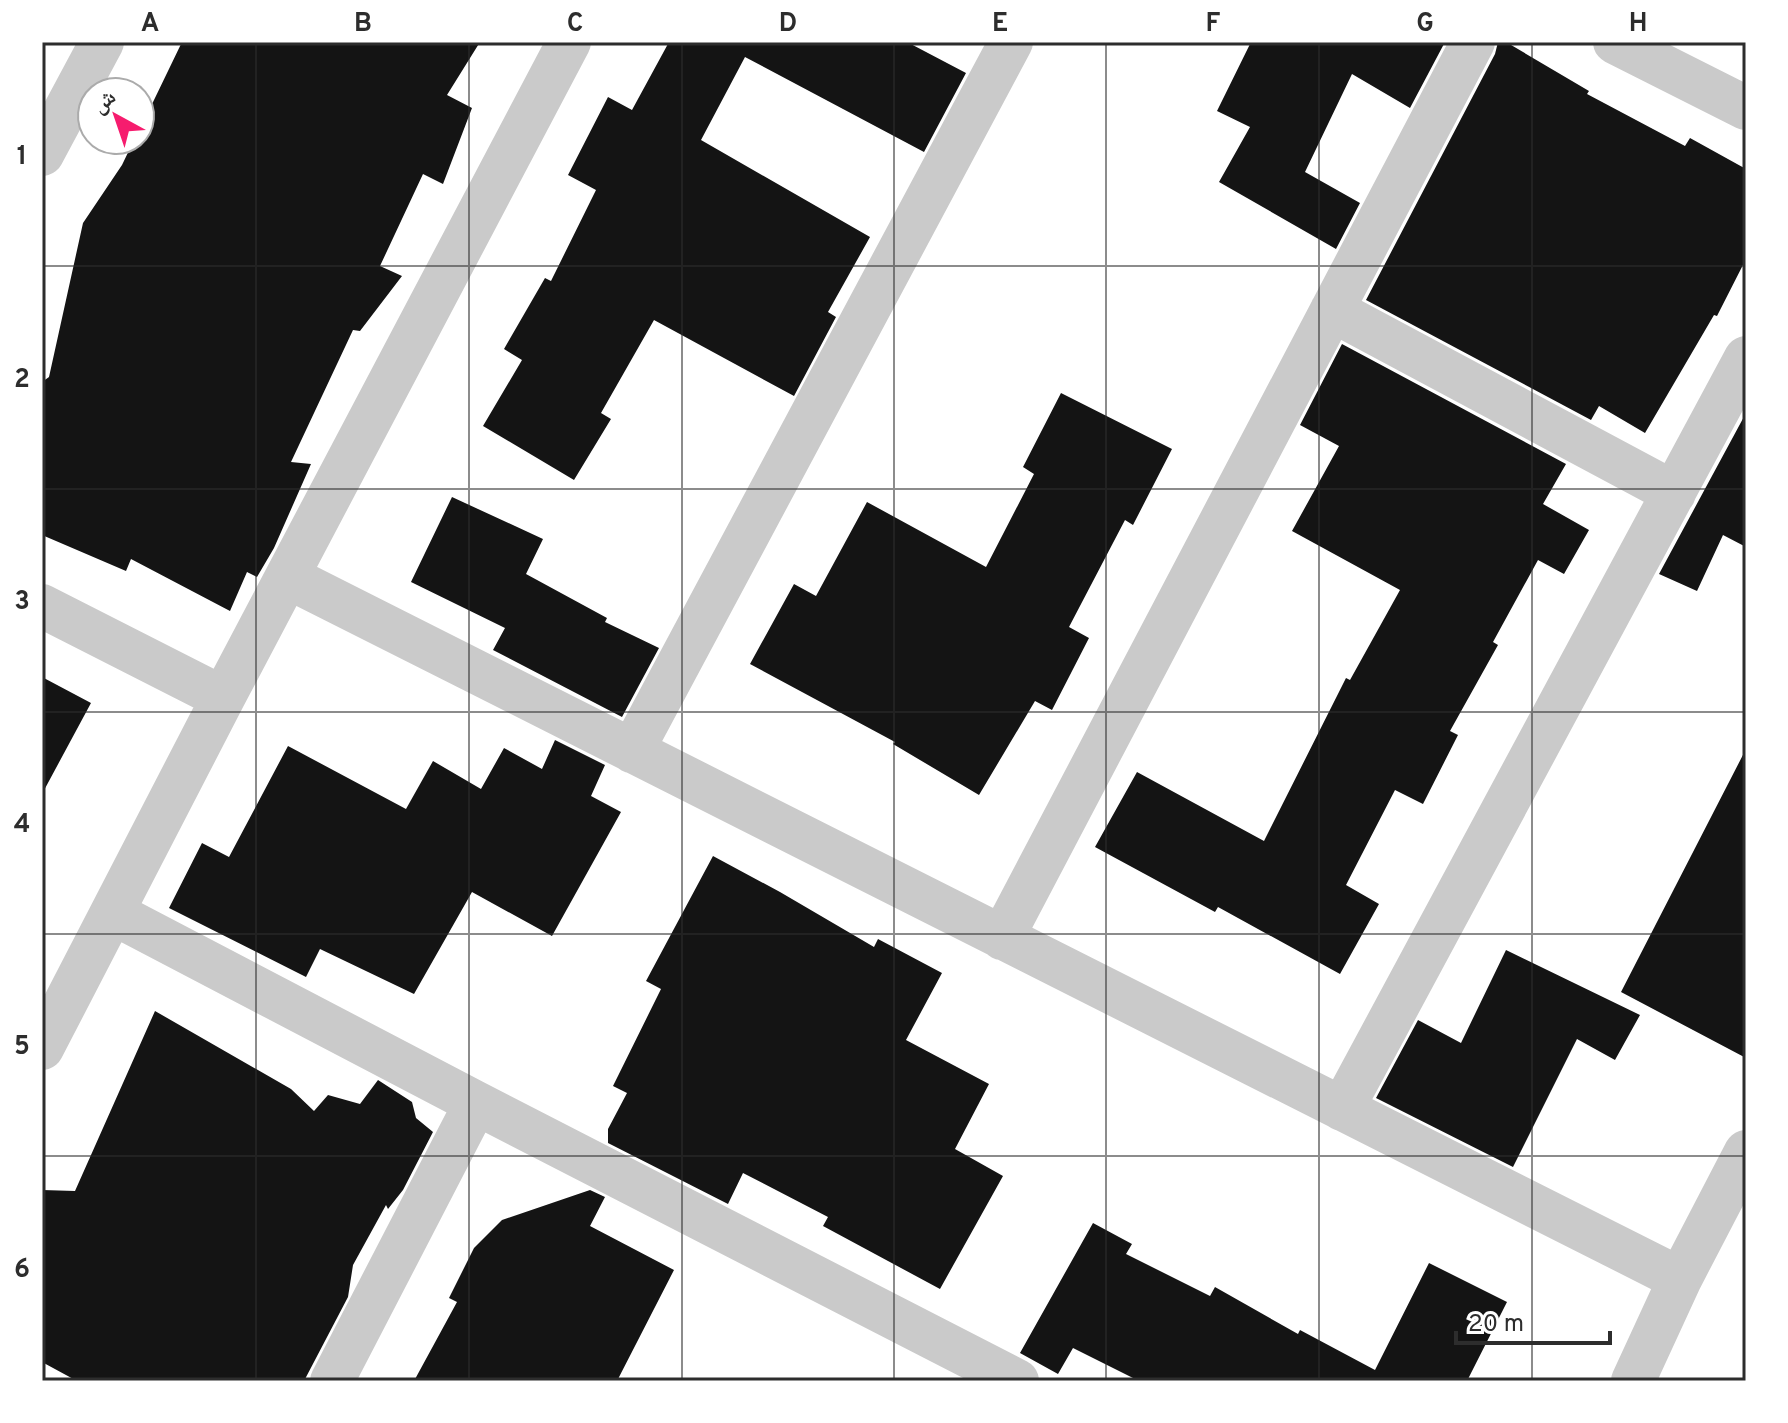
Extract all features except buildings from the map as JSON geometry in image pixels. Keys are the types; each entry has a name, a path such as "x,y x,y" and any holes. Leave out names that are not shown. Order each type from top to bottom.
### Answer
{"street":[{"path":"42,154 102,42"},
{"path":"42,1048 569,42"},
{"path":"632,751 1011,42"},
{"path":"1002,938 1473,42"},
{"path":"1615,42 1746,108"},
{"path":"1332,310 1674,493"},
{"path":"1342,1109 1746,358"},
{"path":"288,577 1680,1279"},
{"path":"42,606 223,698"},
{"path":"113,913 1017,1381"},
{"path":"332,1381 476,1103"},
{"path":"1633,1381 1680,1279 1746,1152"}]}
